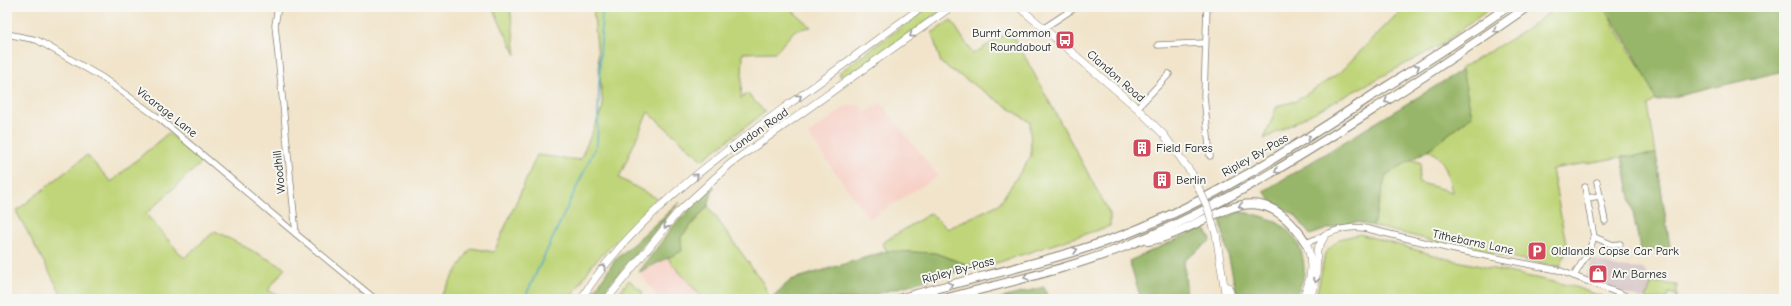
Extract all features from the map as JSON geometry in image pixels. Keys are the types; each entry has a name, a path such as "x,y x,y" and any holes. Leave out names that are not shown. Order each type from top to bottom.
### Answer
{"highway":[{"name":"Ripley By-Pass","path":"899,299 1099,243 1171,214 1242,177 1321,130 1507,7"},
{"name":"Ripley By-Pass","path":"944,299 1075,263 1130,245 1176,225 1220,203 1275,172 1446,63 1528,7"},
{"path":"1130,245 1168,236 1219,211 1244,205 1258,205 1277,212 1294,225 1306,244"}],"main road":[{"name":"London Road","path":"580,299 601,269 630,235 708,165 922,7"},
{"name":"London Road","path":"607,299 677,213 730,164 951,7"},
{"name":"Clandon Road","path":"1019,7 1137,108 1164,135 1192,172 1207,206 1216,234 1226,299"},
{"path":"1310,299 1316,277 1317,250 1325,235"},
{"path":"1301,299 1307,286 1311,269 1310,251 1306,244"},
{"path":"1223,274 1232,299"}],"street":[{"name":"Woodhill","path":"278,7 274,25 296,234"},
{"path":"1044,28 1076,7"},
{"path":"1207,7 1204,96 1210,156"},
{"name":"Vicarage Lane","path":"7,34 37,40 103,78 160,119 296,234"},
{"path":"1158,45 1205,43"},
{"path":"1137,108 1169,74"},
{"path":"1597,182 1605,221"},
{"path":"1574,276 1589,251 1594,237 1584,187"},
{"path":"1587,198 1600,196"},
{"name":"Tithebarns Lane","path":"1306,244 1339,228 1356,226 1451,250 1558,270 1634,299"},
{"path":"296,234 375,299"},
{"path":"1594,237 1613,245 1620,244"}],"shaded area":[{"path":"881,103 938,176 869,219 808,134 847,106 860,105 865,113"},
{"path":"708,206 763,283 770,299 659,299 639,272 682,251 681,237"},
{"path":"1593,259 1617,267 1644,269 1652,282 1646,299 1640,299 1585,277"}],"green space":[{"path":"492,7 510,7 516,55"},
{"path":"593,7 788,7 811,27 795,30 776,52 743,53 741,99 747,93 765,112 702,160 648,112 619,178 658,199 592,265 570,299 521,299 520,297 519,299 439,299 471,248 494,252 537,155 580,160 603,107"},
{"path":"929,7 946,7 846,79 840,76 840,72"},
{"path":"1404,7 1492,7 1441,45 1264,139 1277,106 1296,101 1339,73"},
{"path":"1557,7 1602,7 1612,18 1610,19 1648,80 1656,100 1648,105 1656,154 1622,157 1552,169 1567,249 1560,267 1454,246 1373,226 1386,175 1410,159 1421,163 1418,182 1452,192 1445,167 1439,158 1428,150 1472,116 1460,69 1524,31"},
{"path":"1602,7 1784,7 1784,71 1656,101 1632,51 1618,27"},
{"path":"951,20 973,54 1011,31 1110,214 1110,226 978,269 935,253 887,251 882,243 931,213 947,229 999,204 1031,156 1030,122 941,63 932,33"},
{"path":"1462,70 1472,116 1428,150 1386,175 1373,226 1357,222 1336,226 1310,235 1296,216 1271,201 1264,191"},
{"path":"168,133 203,161 146,214 184,258 215,231 285,268 268,290 284,299 64,299 16,211 87,155 111,182"},
{"path":"1656,154 1670,247 1641,253 1622,157"},
{"path":"714,186 708,206 681,237 682,251 639,272 674,225"},
{"path":"680,202 602,293 599,299 589,299 615,260"},
{"path":"708,206 763,283 770,299 704,299 671,263 668,258 681,237"},
{"path":"1239,212 1264,217 1275,221 1292,235 1298,244 1302,256 1304,273 1299,289 1291,299 1238,299 1220,219"},
{"path":"1204,227 1211,240 1184,261 1187,299 1141,299 1129,261"},
{"path":"1360,234 1448,259 1572,286 1609,299 1315,299 1325,253 1339,239"},
{"path":"887,251 935,253 974,267 858,299 770,299 791,280"},
{"path":"629,280 643,292 640,299 614,299"},
{"path":"1652,282 1677,285 1677,299 1676,295 1669,293 1668,299 1646,299"},
{"path":"1044,287 1048,299 998,299"}],"waterway":[{"path":"524,299 597,144 602,7"}],"place":[{"name":"Burnt Common Roundabout","path":"1065,40"},
{"name":"Field Fares","path":"1142,148"},
{"name":"Berlin","path":"1162,180"},
{"name":"Oldlands Copse Car Park","path":"1537,251"},
{"name":"Mr Barnes","path":"1598,274"}]}
